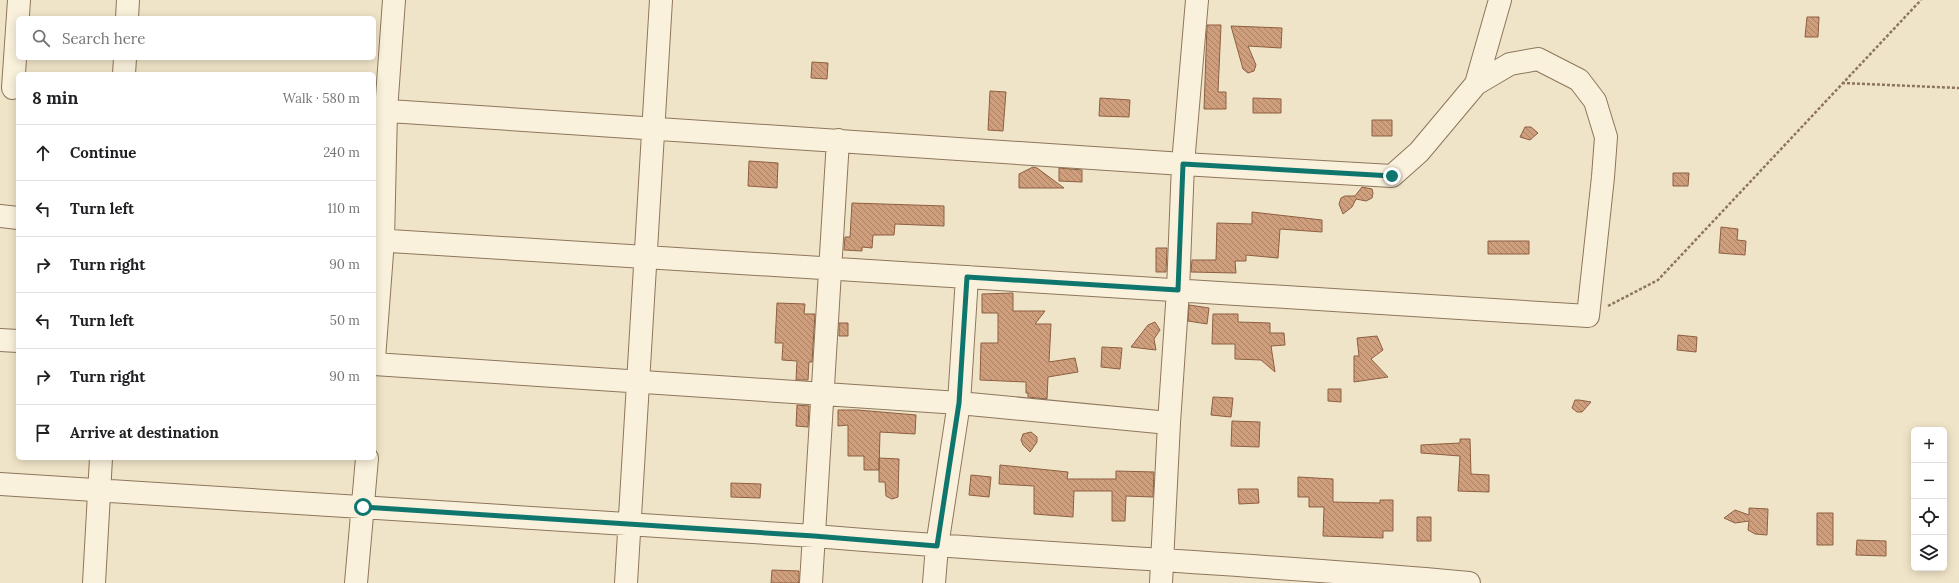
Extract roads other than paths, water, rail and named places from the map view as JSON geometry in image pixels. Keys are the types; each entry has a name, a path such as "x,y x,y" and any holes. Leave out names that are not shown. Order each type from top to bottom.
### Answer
{"street":[{"path":"17,16 19,0"},
{"path":"127,16 128,0"},
{"path":"376,311 379,240 380,111 394,0"},
{"path":"626,583 661,0"},
{"path":"1161,583 1169,423 1178,290 1183,164 1197,0"},
{"path":"1476,84 1500,0"},
{"path":"10,87 16,29"},
{"path":"379,240 1588,316 1606,137 1595,101 1580,80 1538,59 1510,64 1476,84 1419,152 1392,176 1183,164 838,140 380,111"},
{"path":"124,60 124,72"},
{"path":"811,583 823,393 828,268 838,140"},
{"path":"0,216 16,218"},
{"path":"934,583 937,546 959,403 967,277"},
{"path":"0,340 16,341"},
{"path":"376,364 959,403 1169,423"},
{"path":"94,583 101,460"},
{"path":"356,583 367,460"},
{"path":"0,484 814,536 937,546 1162,560 1286,576 1469,583"}]}
